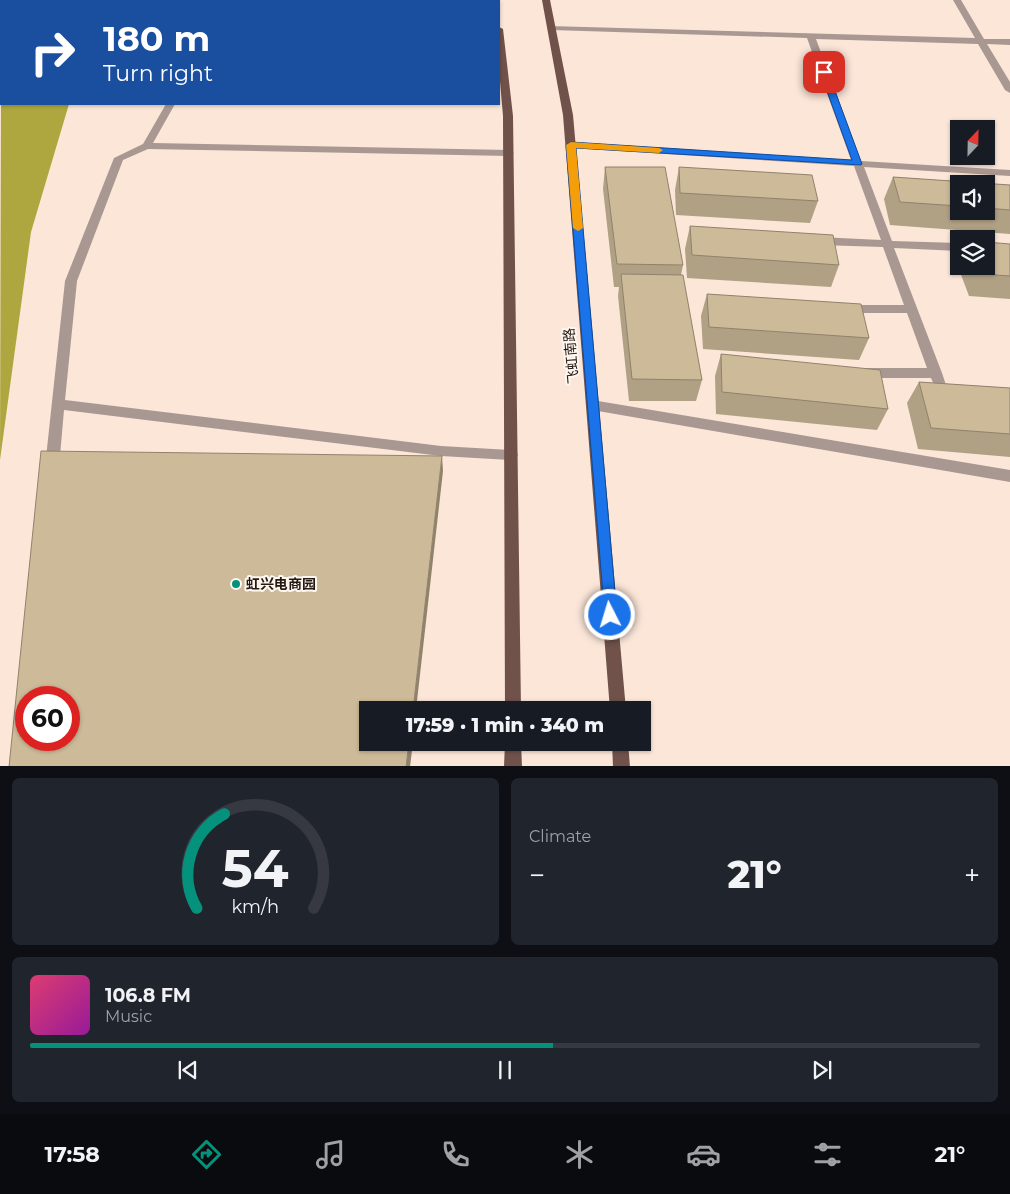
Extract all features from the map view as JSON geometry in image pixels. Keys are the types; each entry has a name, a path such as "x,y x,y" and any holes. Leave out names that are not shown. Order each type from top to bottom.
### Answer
{"main road":[{"name":"飞虹南路","path":"546,0 568,115 617,701"},
{"path":"500,43 508,116 509,153 513,701"},
{"path":"513,751 513,766"},
{"path":"621,751 622,766"}],"street":[{"path":"957,0 1010,90"},
{"path":"552,28 980,39 1010,42"},
{"path":"810,35 942,391"},
{"path":"147,146 169,105"},
{"path":"571,145 1010,173"},
{"path":"50,484 71,281 119,158 147,146 509,153"},
{"path":"810,240 950,247"},
{"path":"832,309 912,310"},
{"path":"846,373 936,374"},
{"path":"58,404 441,450 511,456"},
{"path":"592,405 1010,476"}],"shaded area":[{"path":"1,105 69,105 31,232 0,460"}],"building":[{"path":"605,167 665,167 683,265 617,264"},
{"path":"679,167 812,175 818,201 680,193"},
{"path":"893,177 950,181 950,205 900,202"},
{"path":"995,184 1010,185 1010,210 995,209"},
{"path":"690,226 833,235 839,265 692,255"},
{"path":"995,243 1010,244 1010,276 995,275"},
{"path":"621,274 683,275 702,380 632,379"},
{"path":"707,294 861,304 869,338 709,327"},
{"path":"721,354 880,370 888,409 722,392"},
{"path":"919,382 1010,388 1010,434 931,428"},
{"name":"虹兴电商园","path":"41,451 442,456 414,701 359,701 359,751 408,751 406,766 9,766 15,708 15,751 80,751 80,686 17,686"}],"slow traffic":[{"path":"578,228 571,145 659,150"}],"place":[{"name":"虹兴电商园","path":"236,584"}],"route":[{"path":"610,615 571,145 858,164 824,72"}]}
